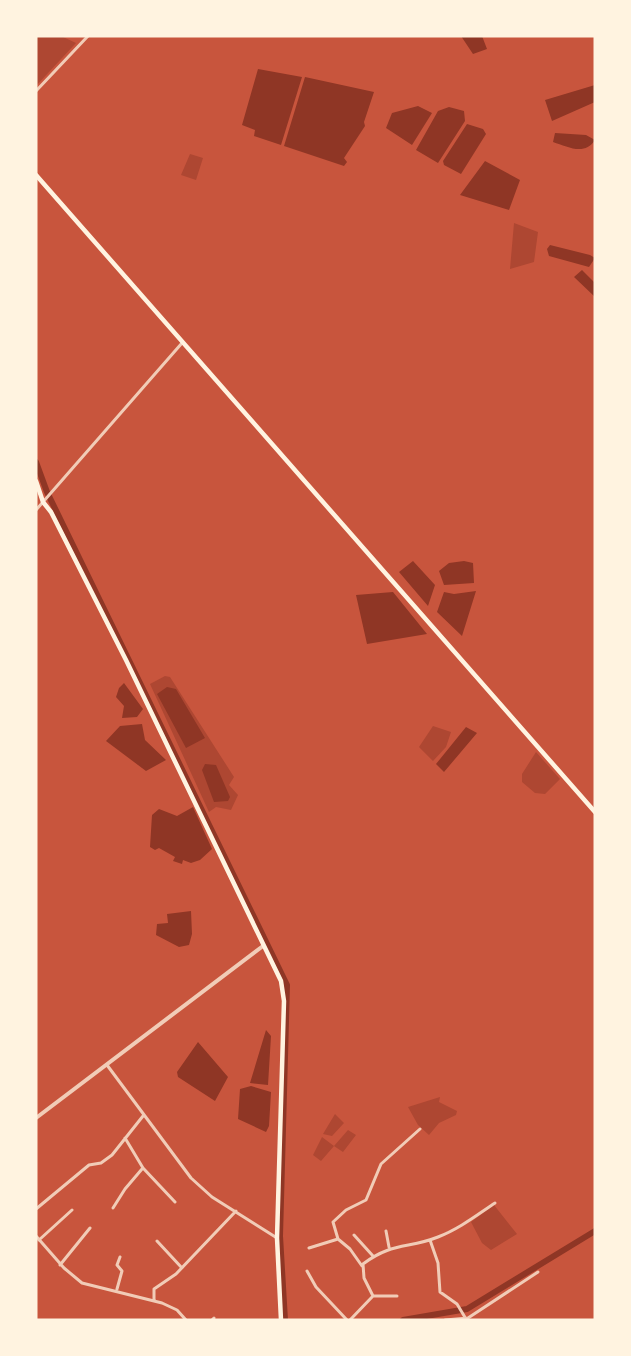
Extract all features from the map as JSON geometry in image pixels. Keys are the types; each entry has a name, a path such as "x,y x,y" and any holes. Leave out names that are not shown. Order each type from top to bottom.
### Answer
{"main road":[{"path":"36,175 595,812"},
{"path":"36,482 43,502 51,512 121,650 281,981 284,1001 277,1238 281,1320"}],"street":[{"path":"36,91 88,36"},
{"path":"36,510 182,343"},
{"path":"36,1118 263,946"},
{"path":"107,1065 191,1178 212,1197 277,1238"},
{"path":"36,1209 89,1165 101,1163 143,1116"},
{"path":"373,1296 362,1266 350,1249 338,1239 333,1222 346,1210 366,1200 381,1164 420,1129"},
{"path":"125,1138 143,1168 175,1202"},
{"path":"113,1209 124,1189 143,1168"},
{"path":"362,1266 389,1248 430,1240 461,1226 495,1203"},
{"path":"39,1240 72,1210"},
{"path":"154,1301 154,1289 182,1268 236,1211"},
{"path":"60,1265 90,1228"},
{"path":"386,1231 389,1248"},
{"path":"354,1235 373,1257"},
{"path":"36,1236 60,1265 72,1276 88,1285 117,1289 154,1301 177,1310 186,1320"},
{"path":"309,1248 338,1239"},
{"path":"430,1240 438,1263 440,1292 457,1304 466,1319"},
{"path":"157,1241 182,1268"},
{"path":"117,1289 122,1270 117,1265 120,1257"},
{"path":"307,1271 316,1287 348,1320 373,1296 397,1296"},
{"path":"444,1320 466,1319 538,1272"}],"shaded area":[{"path":"36,36 61,36 76,43 36,86"},
{"path":"461,36 482,36 487,49 473,54"},
{"path":"258,69 302,77 281,145 254,136 255,130 242,125"},
{"path":"305,77 374,92 364,122 365,126 344,158 347,162 344,166 284,146"},
{"path":"595,85 595,102 552,121 545,100"},
{"path":"418,106 432,113 412,145 386,128 392,113"},
{"path":"449,107 464,111 465,121 438,163 416,150 438,111"},
{"path":"467,124 483,129 486,134 461,174 444,165 443,161"},
{"path":"555,133 586,135 595,140 586,148 570,148 553,142"},
{"path":"190,154 203,158 196,180 181,175"},
{"path":"485,161 520,180 509,210 460,195"},
{"path":"514,223 538,232 534,262 510,269"},
{"path":"550,245 595,258 589,267 549,256 547,249"},
{"path":"582,270 595,283 595,297 574,277"},
{"path":"413,561 435,585 428,606 399,572"},
{"path":"464,561 473,563 474,583 444,585 439,571 449,563"},
{"path":"476,591 462,636 437,612 444,592 454,594"},
{"path":"393,592 427,634 367,644 356,595"},
{"path":"165,676 170,677 234,777 229,785 238,795 231,810 216,807 209,812 150,684"},
{"path":"124,683 143,709 137,717 122,718 124,706 116,697 119,688"},
{"path":"167,687 176,689 205,738 186,748 157,694"},
{"path":"142,724 145,740 166,760 146,771 106,741 120,726"},
{"path":"433,726 451,732 446,747 433,761 419,747"},
{"path":"466,727 477,733 444,772 436,764"},
{"path":"536,752 560,779 545,794 535,793 522,782 522,774"},
{"path":"205,764 216,765 230,797 228,801 214,802 202,770"},
{"path":"193,807 212,849 200,860 191,863 183,860 182,864 173,861 175,857 159,848 155,850 150,847 152,815 159,809 177,816"},
{"path":"191,911 192,934 189,945 179,947 156,935 157,924 168,923 167,914"},
{"path":"266,1030 271,1036 268,1085 250,1083"},
{"path":"198,1042 228,1077 215,1101 178,1077 177,1072"},
{"path":"251,1086 271,1092 269,1126 266,1132 238,1119 240,1089"},
{"path":"440,1097 439,1102 457,1111 456,1115 439,1123 429,1135 418,1125 408,1107"},
{"path":"335,1114 344,1123 332,1136 323,1134"},
{"path":"348,1130 356,1135 343,1152 334,1146"},
{"path":"322,1137 334,1146 321,1161 313,1155"},
{"path":"494,1205 517,1234 491,1250 482,1243 471,1222"}],"waterway":[{"path":"36,462 47,492 287,985 280,1236 285,1320"},
{"path":"403,1320 467,1309 595,1231"}]}
